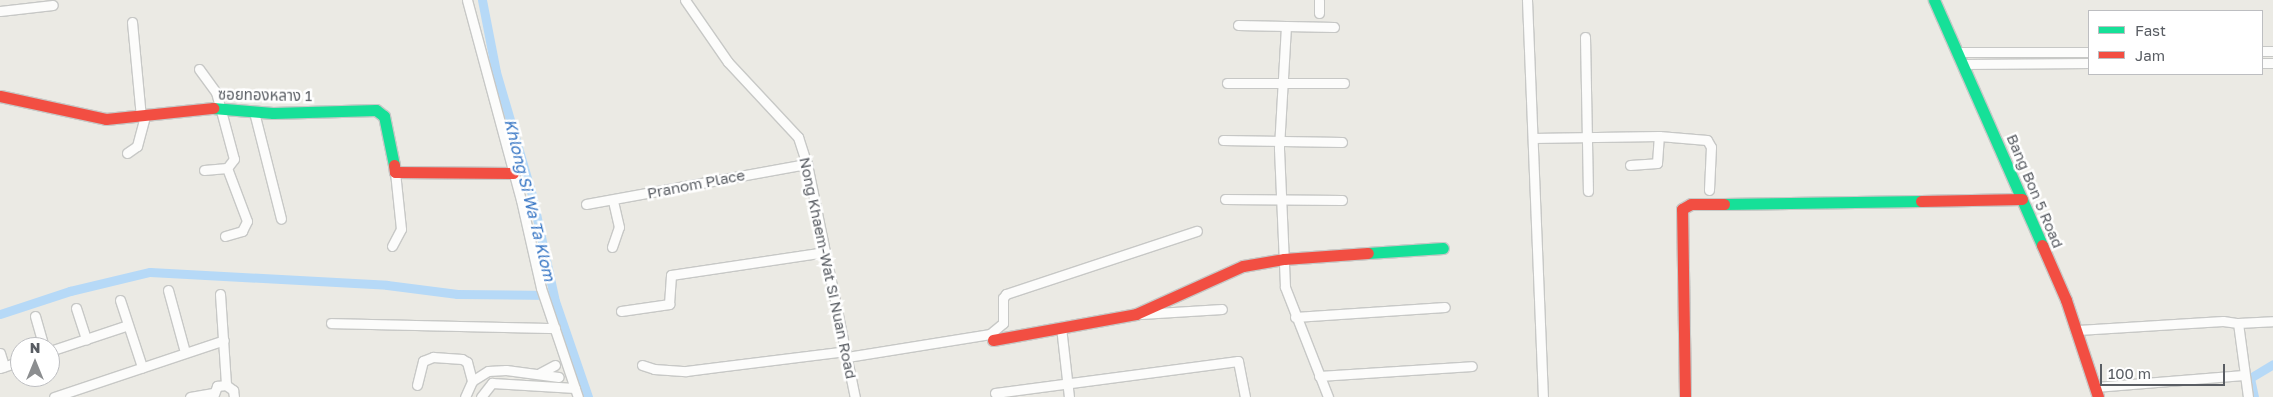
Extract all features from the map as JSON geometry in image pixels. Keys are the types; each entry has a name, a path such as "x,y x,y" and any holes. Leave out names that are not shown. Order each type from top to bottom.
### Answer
{"street":[{"path":"467,0 543,294 555,328 564,376 577,392"},
{"name":"Nong Khaem-Wat Si Nuan Road","path":"685,0 728,62 798,137 807,164 855,397"},
{"path":"1319,0 1319,13"},
{"path":"1527,0 1544,397"},
{"name":"Bang Bon 5 Road","path":"1934,0 2078,330 2097,392"},
{"path":"0,11 53,5"},
{"path":"127,153 137,146 143,117 132,22"},
{"path":"1238,25 1334,27"},
{"path":"1286,26 1280,141 1285,287 1295,317 1328,397"},
{"path":"1585,36 1588,191"},
{"path":"1958,52 2088,52"},
{"path":"2059,52 2059,63"},
{"path":"1963,64 2088,63"},
{"path":"199,69 216,92 218,108 233,153 233,164 227,168 204,170"},
{"path":"1227,83 1344,83"},
{"name":"ซอยทองหลาง 1","path":"0,96 106,119 143,117 218,108 254,112 376,110 384,116 395,172"},
{"path":"254,112 281,218"},
{"path":"1533,138 1659,136 1707,140 1711,147 1708,196"},
{"path":"1630,165 1657,163 1659,136"},
{"path":"1223,140 1342,142"},
{"name":"Pranom Place","path":"586,204 613,201 807,164"},
{"path":"225,236 242,231 247,221 227,168"},
{"path":"392,246 401,229 395,172 513,173"},
{"path":"1685,397 1680,220 1682,209 1690,204 1708,196 2022,199"},
{"path":"1225,199 1342,200"},
{"path":"612,247 619,227 613,201"},
{"path":"642,364 654,369 686,371 846,354 990,334 1003,324 1003,298 1013,290 1197,231"},
{"path":"1136,314 1243,266 1284,259 1443,248"},
{"path":"621,311 669,304 671,275 825,252"},
{"path":"168,290 185,352"},
{"path":"220,294 226,385"},
{"path":"120,300 142,367"},
{"path":"1295,317 1445,307"},
{"path":"76,308 86,339"},
{"path":"993,340 1061,326 1136,314 1222,308"},
{"path":"34,316 41,337"},
{"path":"2078,330 2223,321 2238,323 2272,321"},
{"path":"331,323 555,328"},
{"path":"2238,323 2248,397"},
{"path":"60,348 128,325"},
{"path":"1061,326 1069,397"},
{"path":"54,397 224,340"},
{"path":"0,353 2,367"},
{"path":"417,385 423,360 433,357 462,359 467,362 472,381"},
{"path":"995,393 1238,362 1245,397"},
{"path":"540,373 561,364"},
{"path":"1319,376 1472,366"},
{"path":"465,397 472,381 488,371 564,376"},
{"path":"2097,392 2244,375"},
{"path":"481,397 492,383 577,392"},
{"path":"190,397 212,395 217,386 226,385 233,390 234,397"}],"waterway":[{"name":"Khlong Si Wa Ta Klom","path":"482,0 496,72 532,195 555,301 588,397"},
{"path":"0,314 70,291 150,272 387,285 457,294 553,295"},
{"path":"2254,397 2250,378 2273,364"}],"traffic: fast":[{"path":"1934,0 2042,245"},
{"path":"213,108 273,113 376,110 384,116 394,165"},
{"path":"1724,204 1921,201"},
{"path":"1368,253 1443,248"}],"traffic: jam":[{"path":"0,96 106,119 213,108"},
{"path":"394,165 395,172 513,173"},
{"path":"1921,201 2022,199"},
{"path":"1685,397 1682,209 1691,204 1724,204"},
{"path":"2042,245 2066,300 2098,397"},
{"path":"993,340 1136,314 1243,266 1284,259 1368,253"}]}
